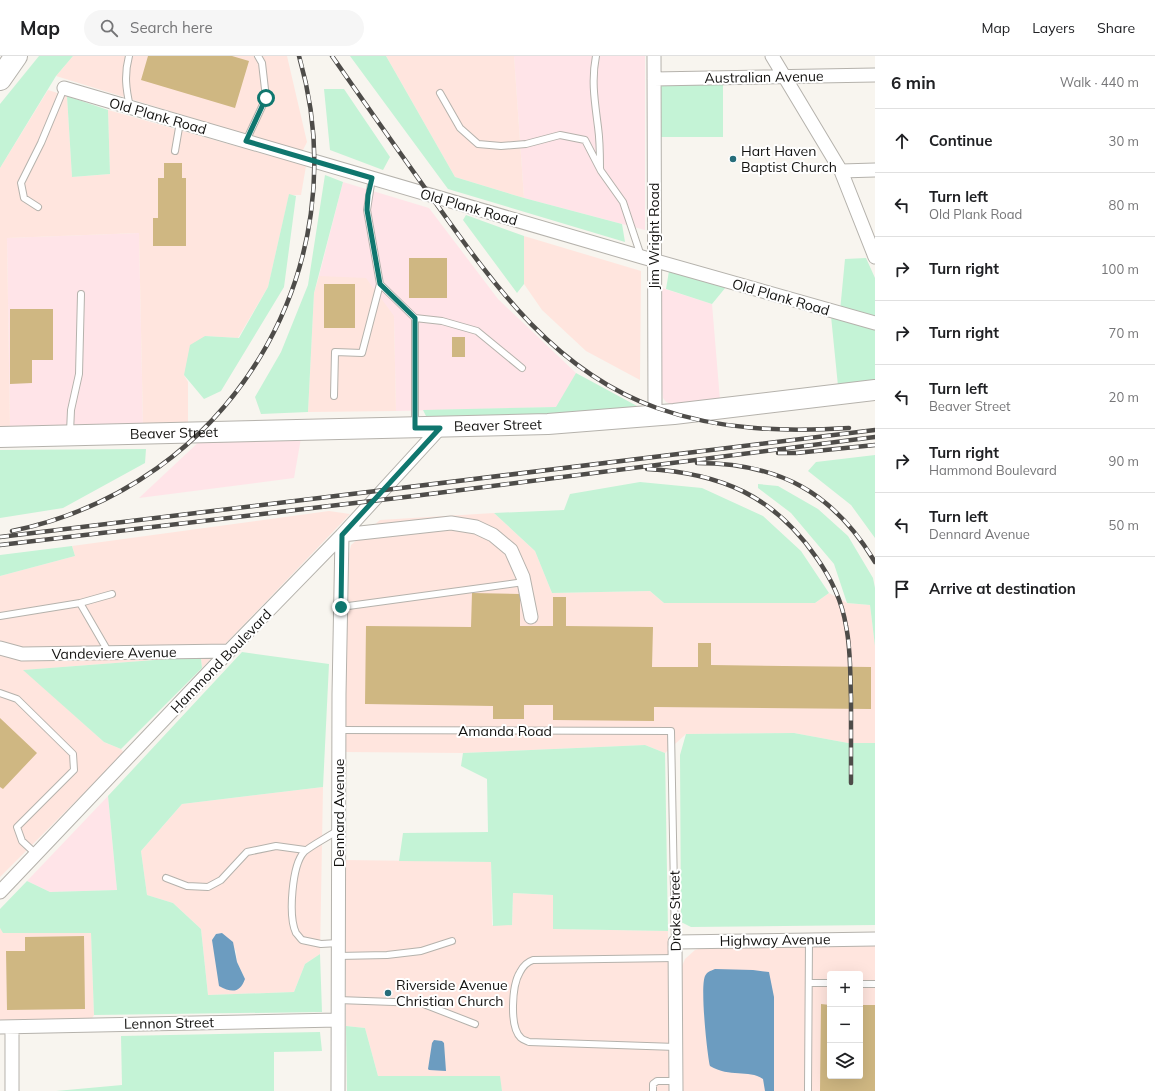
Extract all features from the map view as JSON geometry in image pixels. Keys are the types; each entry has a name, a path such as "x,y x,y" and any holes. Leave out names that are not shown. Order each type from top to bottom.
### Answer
{"highway":[{"path":"0,79 16,56"}],"main road":[{"name":"Beaver Street","path":"0,437 440,428 548,424 655,416 875,390"}],"street":[{"name":"Jim Wright Road","path":"654,56 648,259 655,416"},
{"path":"772,56 787,77 841,170 875,257"},
{"name":"Australian Avenue","path":"654,79 875,75"},
{"name":"Old Plank Road","path":"64,88 875,324"},
{"path":"841,170 875,170"},
{"name":"Hammond Boulevard","path":"1,889 342,535 440,428"},
{"path":"342,535 451,523 469,524 493,535 511,550 524,582 531,617"},
{"name":"Dennard Avenue","path":"338,1091 338,830 342,535"},
{"name":"Vandeviere Avenue","path":"0,648 22,654 229,652"},
{"name":"Highway Avenue","path":"675,942 875,938"},
{"name":"Drake Street","path":"675,942 676,1086"},
{"name":"Lennon Street","path":"6,1027 338,1020"},
{"path":"6,1027 12,1091"}],"lane":[{"path":"129,56 125,72 126,89 130,107"},
{"path":"246,141 266,98 262,63 258,56"},
{"path":"596,56 593,70 593,98 598,128 601,171"},
{"path":"38,207 24,198 21,183 41,143 64,88"},
{"path":"440,93 460,128 478,144 501,146 526,144 560,135 585,140 601,171 623,202 635,242 648,259"},
{"path":"174,151 180,122"},
{"path":"334,396 335,352 362,353 380,284 367,210 368,195 372,178"},
{"path":"380,284 415,318 442,321 477,331 522,368"},
{"path":"70,436 72,410 79,374 81,294"},
{"path":"415,318 415,428"},
{"path":"341,607 524,582"},
{"path":"0,616 80,602 112,594"},
{"path":"80,602 109,653"},
{"path":"0,693 17,699 74,754 74,770 17,827 22,841 36,854"},
{"name":"Amanda Road","path":"339,730 671,731"},
{"name":"Drake Street","path":"671,731 675,942"},
{"path":"338,830 305,850 298,860 293,893 293,919 296,932 302,940 321,944 338,950 388,955 421,951 452,941"},
{"path":"166,878 188,886 208,887 221,880 247,852 276,846 305,850"},
{"path":"808,1090 809,940"},
{"path":"676,958 533,960 524,966 517,979 514,1017 518,1033 522,1039 530,1042 676,1047"},
{"path":"809,983 827,983"},
{"path":"863,984 874,984"},
{"path":"338,1000 421,1003 475,1024"},
{"path":"653,1091 653,1084 657,1081 676,1086"}],"shaded area":[{"path":"73,56 287,56 307,142 302,152 56,76"},
{"path":"386,56 514,56 524,198 455,177"},
{"path":"514,56 645,56 645,230 524,198"},
{"path":"48,90 67,96 72,177 110,174 108,110 306,166 301,195 289,195 268,287 238,338 205,336 184,375 188,382 188,425 143,426 139,233 7,238 10,427 0,428 0,168"},
{"path":"343,182 429,208 498,299 576,373 557,407 396,411 394,316 319,276"},
{"path":"139,233 143,426 10,427 7,238"},
{"path":"524,236 641,271 640,380 586,351 542,310 524,284"},
{"path":"319,276 366,278 394,316 396,411 308,412 314,293"},
{"path":"659,287 712,304 720,400 677,406 666,402 663,398 660,366"},
{"path":"301,438 294,478 139,498 202,439"},
{"path":"329,511 350,514 202,668 201,659 181,658 24,670 104,742 121,749 124,753 0,877 0,576 75,556 72,546"},
{"path":"494,513 535,551 552,593 650,591 664,603 815,603 829,593 847,603 870,605 875,646 875,743 848,743 794,733 686,734 665,753 645,745 463,753 344,752 348,559 351,545 380,520"},
{"path":"323,787 320,954 305,964 294,992 208,995 201,929 173,903 147,895 141,851 182,804","holes":["222,933 236,951 237,962 245,979 212,940 216,934"]},
{"path":"108,796 117,890 50,892 27,881"},
{"path":"345,860 491,862 492,925 512,925 513,893 553,895 553,929 668,931 670,1091 502,1091 499,1076 378,1076 365,1028 346,1026"},
{"path":"0,928 4,933 91,933 94,1015 91,1020 0,1021"},
{"path":"875,944 875,1091 682,1091 681,968 685,959 695,950 709,946"}],"green space":[{"path":"39,56 73,56 56,76 0,168 0,104"},
{"path":"350,56 386,56 455,177 524,198 622,224 625,242 448,189"},
{"path":"723,82 723,137 658,137 660,86"},
{"path":"324,89 344,89 390,157 383,170 330,150"},
{"path":"67,96 108,110 110,174 72,177"},
{"path":"325,175 343,182 314,293 308,412 261,414 255,397 281,352 308,285"},
{"path":"289,194 296,196 284,287 221,391 204,399 184,375 190,345 205,336 239,338 268,287"},
{"path":"466,215 524,236 524,284 517,293 463,220"},
{"path":"866,258 875,278 875,320 840,311 845,259"},
{"path":"669,271 726,287 712,304 666,289"},
{"path":"831,316 875,329 875,381 838,386"},
{"path":"576,373 637,406 634,410 428,420 423,410 556,407"},
{"path":"146,449 145,463 63,508 0,518 0,450"},
{"path":"875,455 875,538 851,505 808,471 816,462"},
{"path":"640,482 702,488 763,516 801,551 829,593 815,603 664,603 650,591 552,593 535,551 494,513 564,510 570,494"},
{"path":"758,484 778,486 818,509 848,536 873,578 875,588 875,646 870,605 847,603 834,564 791,513 758,488"},
{"path":"72,546 75,556 0,576 0,555"},
{"path":"242,652 329,664 323,787 182,804 141,851 147,895 173,903 201,929 208,995 294,992 305,964 320,954 322,1012 94,1015 91,933 3,933 0,928 0,909 27,881 50,892 117,890 108,796"},
{"path":"181,658 201,659 202,668 121,749 104,742 23,670"},
{"path":"794,733 848,743 875,743 875,925 691,927 681,922 680,755 686,734"},
{"path":"645,745 665,753 668,931 553,929 553,895 513,893 512,925 493,926 491,862 399,861 403,833 488,832 487,779 461,766 463,753"},
{"path":"346,1026 365,1028 378,1076 500,1076 502,1091 347,1091"},
{"path":"320,1032 322,1051 274,1052 274,1091 56,1091 122,1085 121,1036"}],"water":[{"path":"222,933 233,942 237,962 245,979 241,987 232,991 219,986 212,940 216,934"},
{"path":"715,969 769,972 774,997 774,1091 765,1091 763,1079 757,1076 751,1074 725,1072 710,1066 704,1020 703,993 705,976 710,971"},
{"path":"434,1040 442,1041 444,1043 446,1071 428,1069 432,1043"}],"building":[{"path":"148,56 232,56 249,61 235,108 141,80"},
{"path":"164,163 182,163 182,178 186,178 186,246 153,246 153,218 158,218 158,178 164,178"},
{"path":"409,258 447,258 447,298 409,298"},
{"path":"324,284 355,284 355,328 324,328"},
{"path":"10,309 53,309 53,360 32,360 32,383 10,384"},
{"path":"452,337 465,337 465,357 452,357"},
{"path":"472,593 520,594 520,626 553,626 553,597 566,597 566,626 653,627 652,667 698,667 698,643 711,643 711,665 871,667 871,709 654,707 654,721 553,720 553,705 524,705 524,719 493,719 493,706 365,704 366,626 471,627"},
{"path":"0,718 37,753 3,789 0,787"},
{"path":"84,936 85,1009 7,1010 6,951 25,951 25,937"},
{"path":"821,1004 827,1005 827,1079 863,1079 863,1005 875,1005 875,1091 820,1091"}],"railway":[{"path":"12,531 89,507 157,468 215,418 260,357 293,288 311,214 313,136 299,56"},
{"path":"332,56 457,233 504,294 530,323 557,349 588,372 621,392 657,408 704,421 752,428 800,430 849,428"},
{"path":"0,537 875,430"},
{"path":"0,545 414,496 875,437"},
{"path":"778,453 796,453 875,445"},
{"path":"697,463 726,464 754,469 778,476 801,486 822,500 841,517 859,538 875,562"},
{"path":"647,469 674,471 699,476 744,492 764,503 782,518 800,536 816,557 831,581 839,599 848,635 851,698 851,783"}],"place":[{"name":"Hart Haven Baptist Church","path":"733,159"},
{"name":"Riverside Avenue Christian Church","path":"388,993"}],"route":[{"path":"266,98 246,141 372,178 368,195 367,210 380,284 415,318 415,428 440,428 342,535 341,607"}]}
